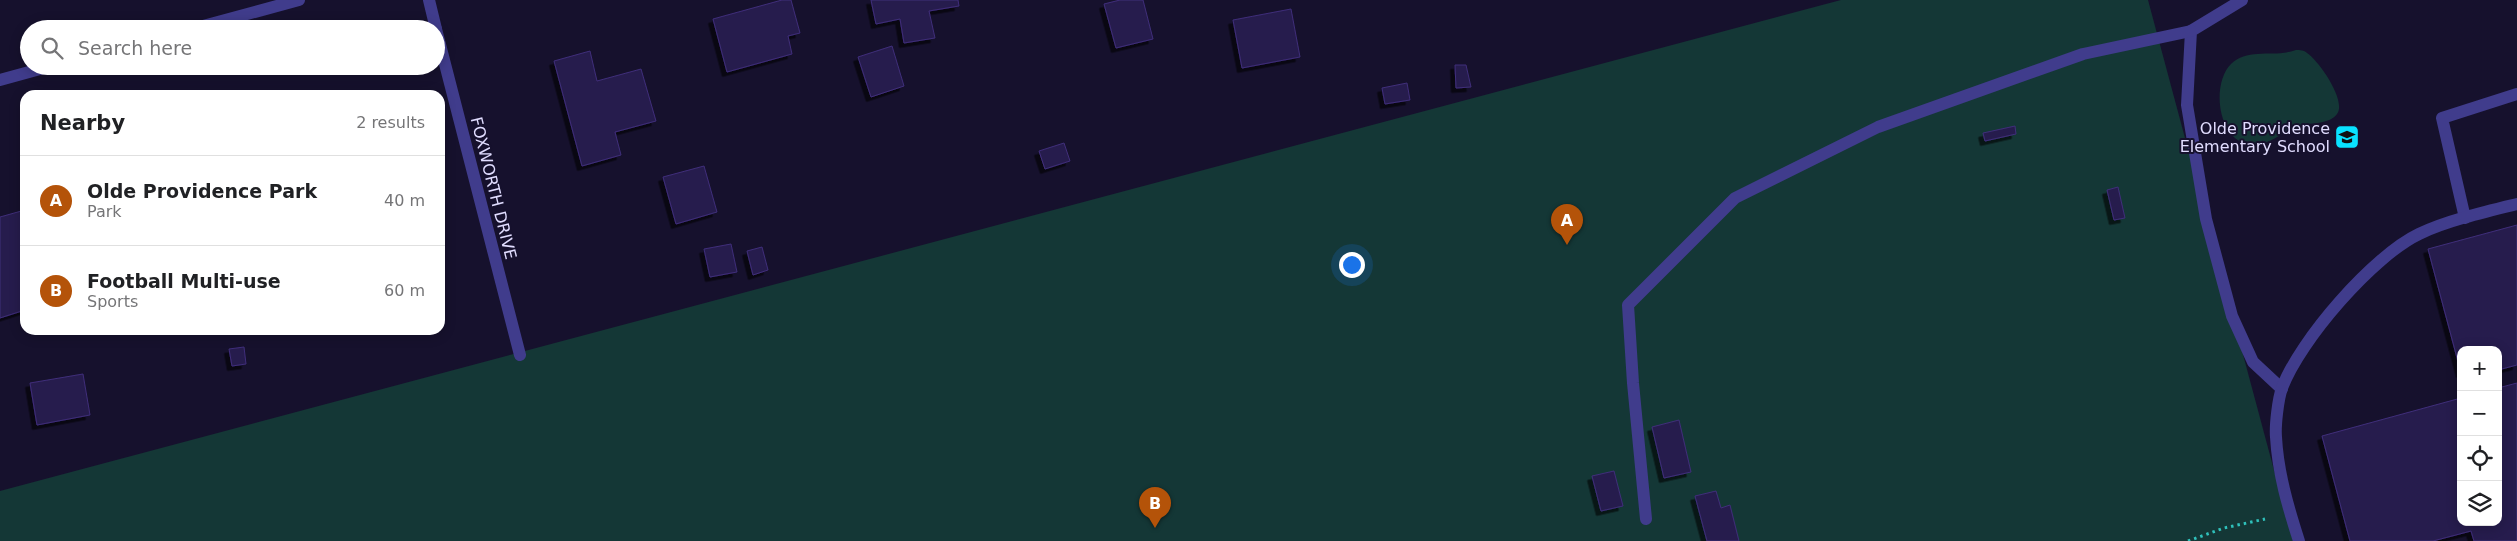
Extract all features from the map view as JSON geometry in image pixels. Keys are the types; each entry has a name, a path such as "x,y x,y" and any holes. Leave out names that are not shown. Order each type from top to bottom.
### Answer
{"street":[{"path":"226,20 300,0"},
{"name":"FOXWORTH DRIVE","path":"429,0 434,20"},
{"path":"1646,519 1633,383 1628,305 1735,198 1878,127 2082,54 2191,31 2242,0"},
{"path":"2191,31 2187,105 2206,219 2232,316 2253,362 2282,389"},
{"name":"FOXWORTH DRIVE","path":"445,64 520,354"},
{"path":"0,80 20,75"},
{"path":"2465,218 2442,118 2517,94"},
{"path":"2299,541 2283,488 2276,436 2282,389 2308,342 2328,314 2391,250 2419,233 2517,204"}],"path":[{"path":"2188,541 2224,528 2290,513"}],"green space":[{"path":"1841,0 2148,0 2293,541 0,541 0,491"},
{"path":"2296,50 2306,52 2324,72 2338,100 2339,108 2337,114 2330,120 2296,127 2265,143 2246,144 2235,138 2227,128 2222,115 2220,87 2224,74 2231,64 2245,56"}],"building":[{"path":"782,0 791,0 800,33 788,36 792,54 727,72 713,19"},
{"path":"871,0 958,0 959,6 929,11 935,38 904,43 900,19 876,24"},
{"path":"1120,0 1143,0 1153,39 1116,48 1104,4"},
{"path":"1291,9 1300,57 1242,68 1233,20"},
{"path":"892,46 904,86 871,97 858,57"},
{"path":"590,51 597,81 641,69 656,121 615,132 621,155 582,166 554,61"},
{"path":"1455,65 1466,65 1471,87 1456,88"},
{"path":"1407,83 1410,100 1385,104 1382,88"},
{"path":"2015,126 2016,134 1985,141 1983,133"},
{"path":"1064,143 1070,161 1045,169 1039,151"},
{"path":"704,166 717,212 676,224 663,177"},
{"path":"2118,187 2125,218 2114,220 2107,190"},
{"path":"20,211 20,312 0,318 0,217"},
{"path":"2517,225 2517,365 2502,369 2502,346 2457,346 2457,358 2428,249"},
{"path":"731,244 737,272 710,277 704,249"},
{"path":"762,247 768,270 753,275 747,251"},
{"path":"244,347 246,364 232,366 229,349"},
{"path":"83,374 90,415 37,425 30,383"},
{"path":"2517,383 2517,541 2474,541 2471,531 2433,541 2350,541 2322,436 2457,399 2457,526 2502,526 2502,387"},
{"path":"1679,420 1691,472 1664,478 1652,427"},
{"path":"1614,471 1623,506 1601,511 1592,476"},
{"path":"1716,491 1721,508 1730,505 1739,541 1707,541 1695,496"}],"place":[{"name":"Olde Providence Elementary School","path":"2347,137"},
{"name":"Olde Providence Park","path":"1567,245"},
{"name":"Football Multi-use","path":"1155,528"}]}
